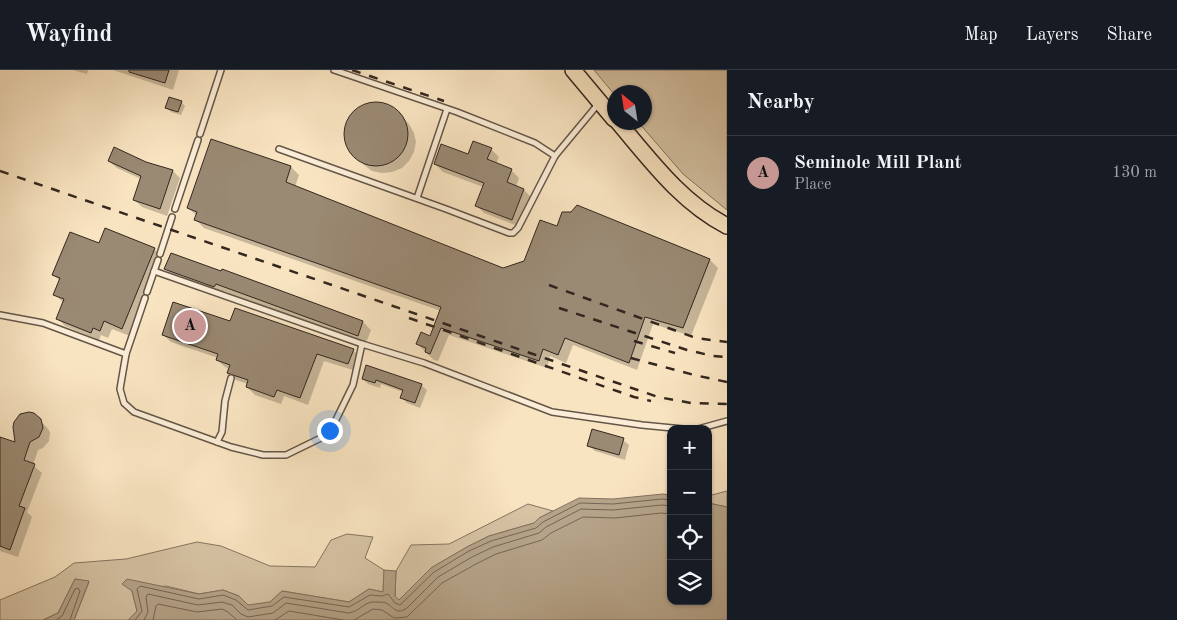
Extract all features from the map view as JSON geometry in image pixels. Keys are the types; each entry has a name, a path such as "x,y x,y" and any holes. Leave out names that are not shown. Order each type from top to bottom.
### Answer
{"main road":[{"path":"573,70 607,110"},
{"path":"625,130 676,188 704,212 727,226"}],"lane":[{"path":"175,209 221,70"},
{"path":"334,70 447,109 535,143 554,156"},
{"path":"279,149 417,198 508,233 513,233 518,228 554,156 600,102"},
{"path":"417,198 447,109"},
{"path":"160,254 172,217"},
{"path":"158,260 126,354 120,389 124,403 134,412 218,442 263,455 286,456 328,434 352,385 362,344"},
{"path":"154,271 362,344 424,363 552,412 667,427"},
{"path":"0,315 43,323 126,354"},
{"path":"218,442 222,432 225,401 231,378"},
{"path":"712,425 727,421"}],"shaded area":[{"path":"594,70 727,70 727,210 683,174 645,130 652,130 652,85 607,86"},
{"path":"727,491 727,507 712,504 712,495"},
{"path":"528,504 553,511 539,518 534,523 489,536 467,547 431,568 399,600 395,597 396,571 411,545 449,544"},
{"path":"347,534 373,537 365,558 384,570 383,592 369,589 349,602 282,591 270,602 248,606 239,596 223,590 199,594 166,586 132,591 137,611 128,620 74,620 89,582 75,579 58,613 43,620 0,620 0,600 55,577 74,563 126,559 197,542 221,546 270,566 315,567 331,540"}],"water":[{"path":"667,494 667,605 712,605 712,504 727,507 727,620 128,620 137,611 132,591 122,584 127,579 199,594 223,590 239,596 248,605 270,602 282,591 349,602 369,589 383,592 384,570 396,571 395,596 399,600 431,568 489,536 534,523 539,518 579,498 613,499"},
{"path":"75,579 89,581 74,620 43,620 58,613"}],"building":[{"path":"129,70 169,70 165,83 129,72"},
{"path":"169,97 182,101 178,112 165,108"},
{"path":"376,102 394,108 402,116 408,134 402,152 394,160 376,166 358,160 350,152 344,134 350,116 358,108"},
{"path":"211,139 291,166 286,182 503,268 524,261 540,220 557,226 562,212 571,212 577,205 710,259 683,328 645,317 629,363 565,338 558,355 543,349 539,361 441,328 430,354 425,352 426,348 416,344 421,332 430,336 441,307 194,220 197,212 187,208"},
{"path":"473,141 492,148 487,159 512,169 507,182 524,189 512,220 475,206 484,183 434,164 441,144 468,154"},
{"path":"114,147 146,162 173,170 160,209 133,200 141,176 108,161"},
{"path":"105,228 155,248 122,329 104,321 100,331 93,328 91,333 56,319 64,299 53,295 60,278 52,275 70,232 99,243"},
{"path":"171,253 221,271 222,269 363,321 358,336 216,284 214,287 164,269"},
{"path":"173,302 230,321 235,308 354,349 348,364 317,354 300,398 277,390 274,397 246,387 248,380 227,373 230,365 216,360 218,354 162,335"},
{"path":"366,365 422,384 415,403 400,398 403,390 376,380 375,383 362,379"},
{"path":"34,413 41,419 43,428 39,437 30,442 24,460 35,464 19,506 25,508 10,550 0,546 0,437 15,442 14,422 20,414"},
{"path":"592,429 624,438 619,455 587,446"}],"railway":[{"path":"352,70 444,101"},
{"path":"0,171 658,397 691,403 727,404"},
{"path":"549,285 696,338 727,342"},
{"path":"559,308 687,350 727,357"},
{"path":"409,318 634,397 651,401"},
{"path":"634,341 675,353"},
{"path":"631,358 727,382"}],"place":[{"name":"Seminole Mill Plant","path":"190,326"}]}
